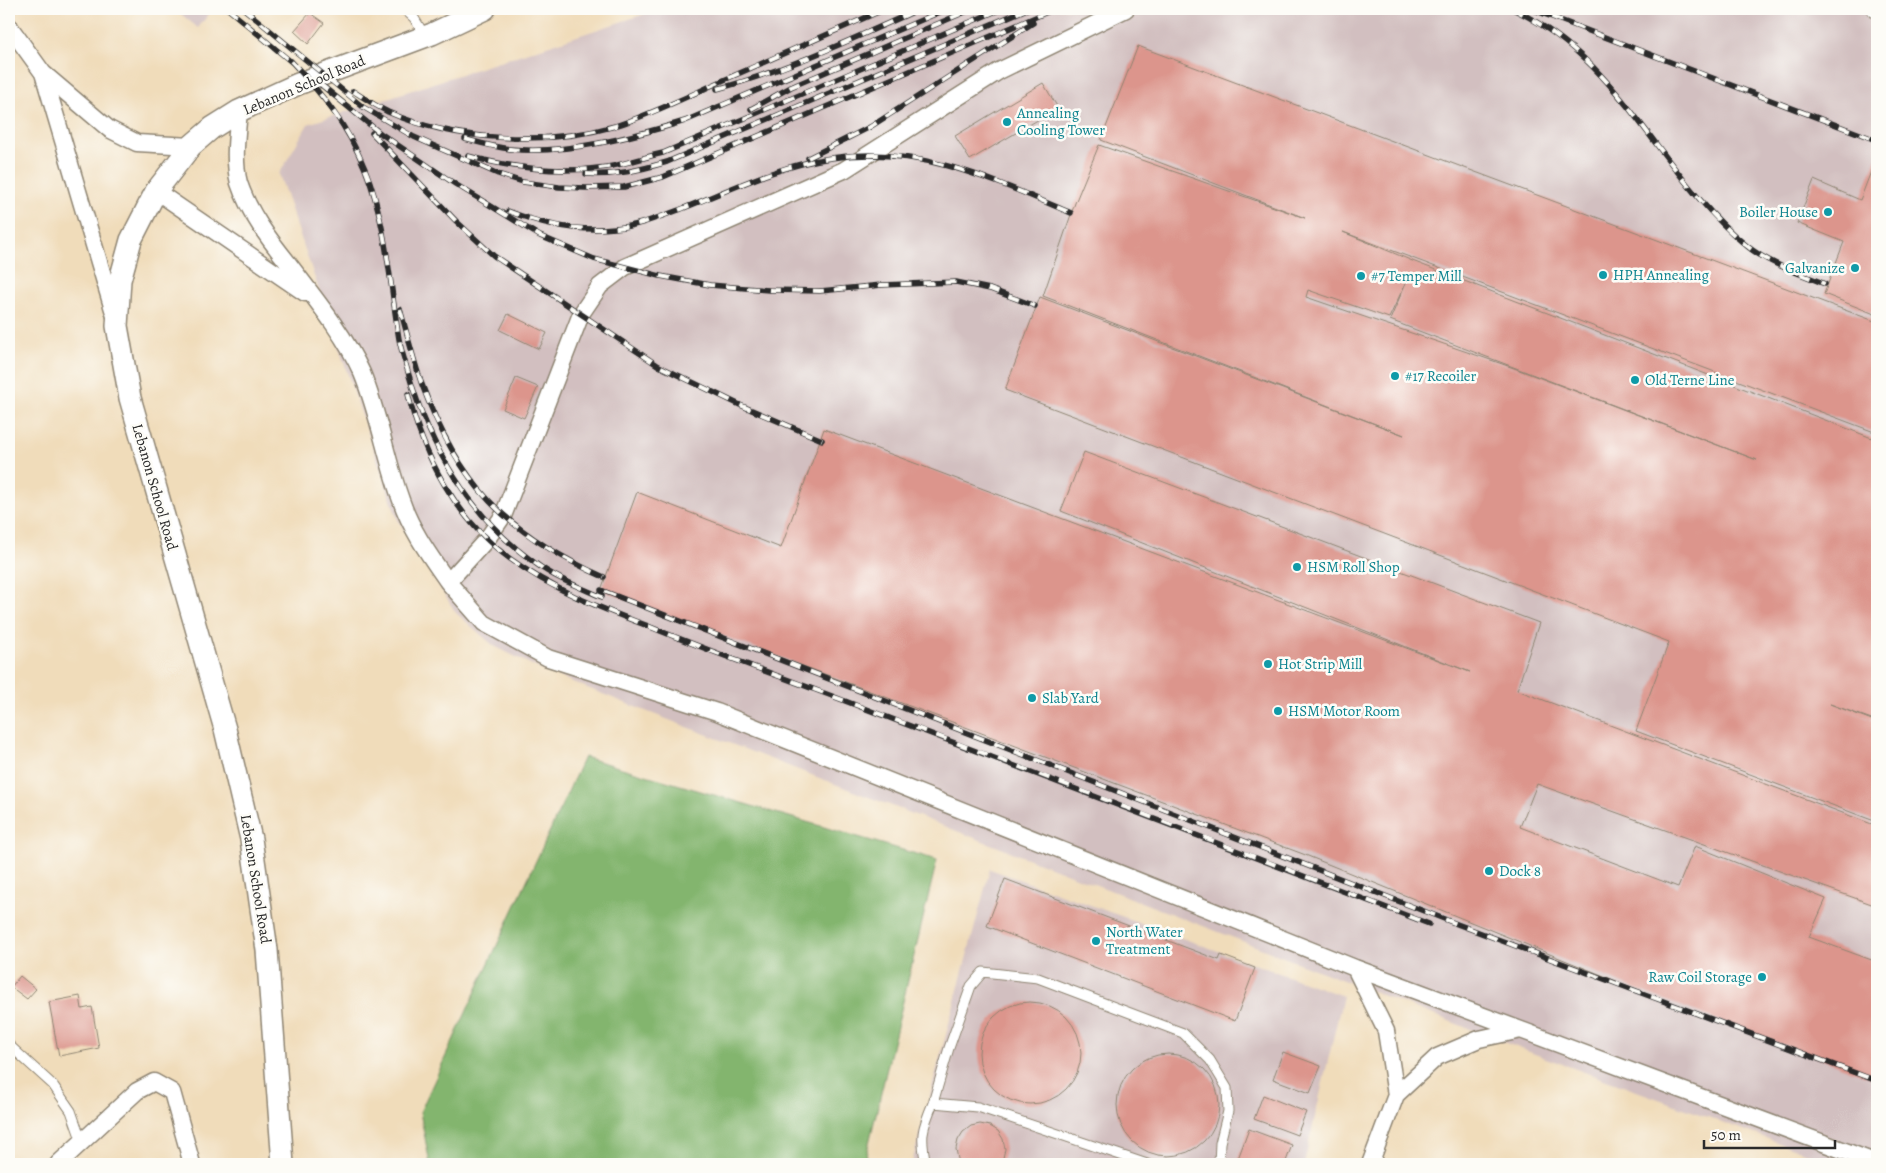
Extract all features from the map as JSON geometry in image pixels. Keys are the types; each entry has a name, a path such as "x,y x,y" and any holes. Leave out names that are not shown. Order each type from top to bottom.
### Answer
{"street":[{"name":"Lebanon School Road","path":"283,1164 267,950 251,838 225,729 130,398 117,326 120,280 131,240 156,191 191,146 212,128 239,111 298,84 426,36 485,9"},
{"path":"448,582 487,539 503,516 581,314 600,286 625,267 844,170 999,71 1126,9"},
{"path":"9,26 43,73 109,129 137,143 191,146"},
{"path":"43,73 117,326"},
{"path":"239,111 236,148 239,182 252,212 318,302 362,373 401,501 419,540 448,582 484,623 548,658 717,712 1355,968 1877,1163"},
{"path":"156,191 318,302"},
{"path":"1355,968 1386,1031 1396,1095"},
{"path":"1370,1164 1396,1095 1437,1057 1479,1039 1521,1030"},
{"path":"58,1164 137,1091 154,1082 172,1092 192,1164"}],"lane":[{"path":"404,9 414,18 426,36"},
{"path":"926,1164 921,1144 924,1126 971,986 983,972 1038,978 1183,1033 1210,1060 1226,1088 1228,1111 1220,1143 1218,1164"},
{"path":"9,1045 53,1085 71,1111 82,1142"},
{"path":"933,1103 978,1107 1147,1164"}],"shaded area":[{"path":"175,9 213,9 198,28"},
{"path":"660,9 1877,9 1877,1164 1837,1164 1532,1053 643,710 542,670 494,646 456,613 398,520 279,174 308,124"},
{"name":"North Water Treatment","path":"990,869 1343,996 1304,1164 912,1163"}],"green space":[{"path":"584,757 937,860 864,1164 430,1164 420,1112"}],"building":[{"path":"310,13 324,23 308,44 294,31"},
{"path":"1138,46 1877,322 1877,433 1343,232 1415,262 1877,440 1877,721 1830,704 1877,722 1877,822 1636,731 1669,642 1005,390 1040,297 1404,435 1043,296 1075,203 1099,145 1305,218 1101,140","holes":["1407,280 1390,320 1757,460 1514,368 1306,297 1308,290 1389,318"]},
{"name":"Annealing Cooling Tower","path":"1043,83 1058,108 970,160 955,136"},
{"path":"1877,156 1877,315 1824,294 1844,242 1797,223 1814,180 1860,200"},
{"path":"508,314 547,333 539,349 500,330"},
{"path":"516,378 538,387 524,418 503,409"},
{"path":"824,429 1470,672 1061,511 1084,452 1539,623 1517,690 1877,826 1877,906 1537,784 1520,827 1678,887 1695,846 1826,899 1809,937 1877,962 1877,1080 1641,991 1303,854 601,590 637,492 781,548"},
{"name":"North Water Treatment","path":"1005,879 1219,960 1221,955 1255,968 1235,1021 987,926"},
{"path":"20,976 36,989 27,999 11,987"},
{"path":"80,996 82,1009 92,1007 99,1048 59,1056 49,1002"},
{"path":"1030,1002 1049,1006 1066,1017 1077,1034 1081,1053 1077,1072 1066,1089 1049,1100 1030,1104 1011,1100 994,1089 983,1072 979,1053 983,1034 994,1017 1011,1006"},
{"path":"1283,1052 1321,1066 1310,1093 1273,1079"},
{"path":"1168,1054 1187,1058 1204,1069 1215,1086 1219,1105 1215,1124 1204,1141 1187,1152 1168,1156 1149,1152 1132,1141 1121,1124 1117,1105 1121,1086 1132,1069 1149,1058"},
{"path":"1263,1095 1306,1112 1297,1135 1254,1119"},
{"path":"980,1124 990,1126 998,1131 1003,1139 1005,1149 1003,1158 999,1164 961,1164 956,1149 958,1140 963,1132 971,1126"},
{"path":"1249,1129 1292,1145 1285,1164 1236,1164"}],"railway":[{"path":"228,9 295,65"},
{"path":"244,9 363,107 414,137 498,174 523,182 559,187 586,188 624,187 663,177 1054,9"},
{"path":"353,91 388,112 414,122 441,129 470,134 530,138 588,132 615,126 660,109 885,9"},
{"path":"717,89 795,63 920,9"},
{"path":"465,139 504,148 531,150 576,147 643,133 685,121 947,9"},
{"path":"751,109 791,87 972,9"},
{"path":"468,156 519,167 572,170 607,167 663,153 1001,9"},
{"path":"586,174 627,172 667,162 1027,9"},
{"path":"1513,9 1555,35 1593,67 1632,112 1705,205 1747,246 1774,263 1825,284"},
{"path":"1531,9 1876,140"},
{"path":"808,158 870,127 1033,23"},
{"path":"291,61 333,111 351,139 365,169 383,231 401,347 417,400 440,453 472,502 512,545 535,563 567,582 602,597 601,590 1457,924 1877,1081"},
{"path":"319,83 380,133 455,184 540,236 594,259 660,276 710,285 769,290 820,291 882,285 956,282 990,289 1035,306"},
{"path":"372,133 456,221 494,256 659,366 740,405 822,440"},
{"path":"508,211 534,220 574,228 601,229 624,227 642,223 684,208 756,178 793,166 831,158 863,155 894,156 954,168 984,177 1071,213"},
{"path":"400,309 421,382 435,418 451,449 469,476 489,501 512,523 569,560 604,577"},
{"path":"408,394 423,440 433,463 458,506 490,543 509,558 559,589 594,605 694,644 1429,924"}],"place":[{"name":"Annealing Cooling Tower","path":"1007,122"},
{"name":"Boiler House","path":"1828,212"},
{"name":"Galvanize","path":"1855,268"},
{"name":"HPH Annealing","path":"1603,275"},
{"name":"#7 Temper Mill","path":"1361,276"},
{"name":"#17 Recoiler","path":"1395,376"},
{"name":"Old Terne Line","path":"1635,380"},
{"name":"HSM Roll Shop","path":"1297,567"},
{"name":"Hot Strip Mill","path":"1268,664"},
{"name":"Slab Yard","path":"1032,698"},
{"name":"HSM Motor Room","path":"1278,711"},
{"name":"Dock 8","path":"1489,871"},
{"name":"North Water Treatment","path":"1096,941"},
{"name":"Raw Coil Storage","path":"1762,977"}]}
